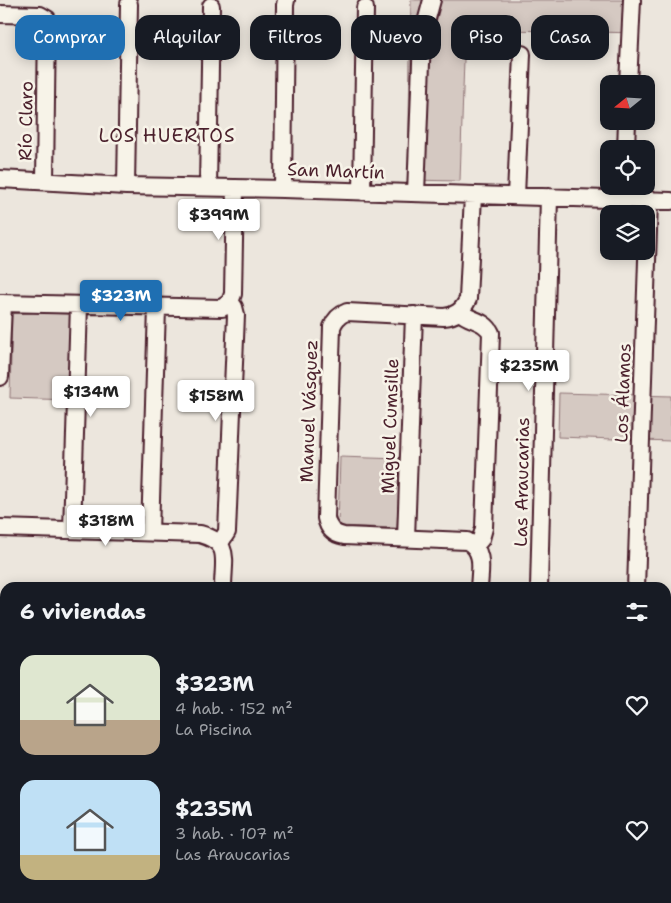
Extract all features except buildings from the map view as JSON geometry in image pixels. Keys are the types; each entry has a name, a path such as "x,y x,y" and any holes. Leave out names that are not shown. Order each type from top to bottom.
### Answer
{"street":[{"path":"416,193 422,37 432,0"},
{"path":"628,75 632,0"},
{"path":"283,189 286,3"},
{"path":"126,186 129,4"},
{"path":"208,187 211,6"},
{"path":"362,192 365,8"},
{"name":"Río Claro","path":"0,14 40,15 47,19 45,181"},
{"path":"516,196 522,54"},
{"name":"San Martín","path":"0,179 126,186 549,197 600,194"},
{"path":"0,377 1,303 222,308 230,302 233,294 236,188"},
{"path":"473,195 468,299 460,312 468,318 485,324 491,333 484,528 481,539 475,546 480,555 479,582"},
{"name":"San Martín","path":"630,195 650,201 671,201"},
{"name":"Las Araucarias","path":"539,582 549,197"},
{"name":"Los Álamos","path":"636,582 650,201"},
{"path":"220,543 228,532 236,315 234,307 230,302"},
{"path":"72,530 78,305"},
{"path":"150,532 157,308"},
{"name":"Manuel Vásquez","path":"460,312 449,316 347,312 339,316 334,323 332,327 326,522 334,533 344,536 463,540 475,546"},
{"name":"Miguel Cumsille","path":"406,538 414,315"},
{"path":"0,528 200,534 213,538 220,543 224,551 223,582"}],"shaded area":[{"path":"411,0 637,0 638,33 609,32 609,15 531,15 531,31 521,30 521,15 451,15 451,60 464,60 460,181 408,180 410,60 441,60 441,15 411,15"},
{"path":"12,312 72,314 71,400 10,398"},
{"path":"559,393 671,396 671,441 558,437"},
{"path":"340,457 400,459 397,528 338,526"}],"district":[{"name":"LOS HUERTOS","path":"167,135"}]}
